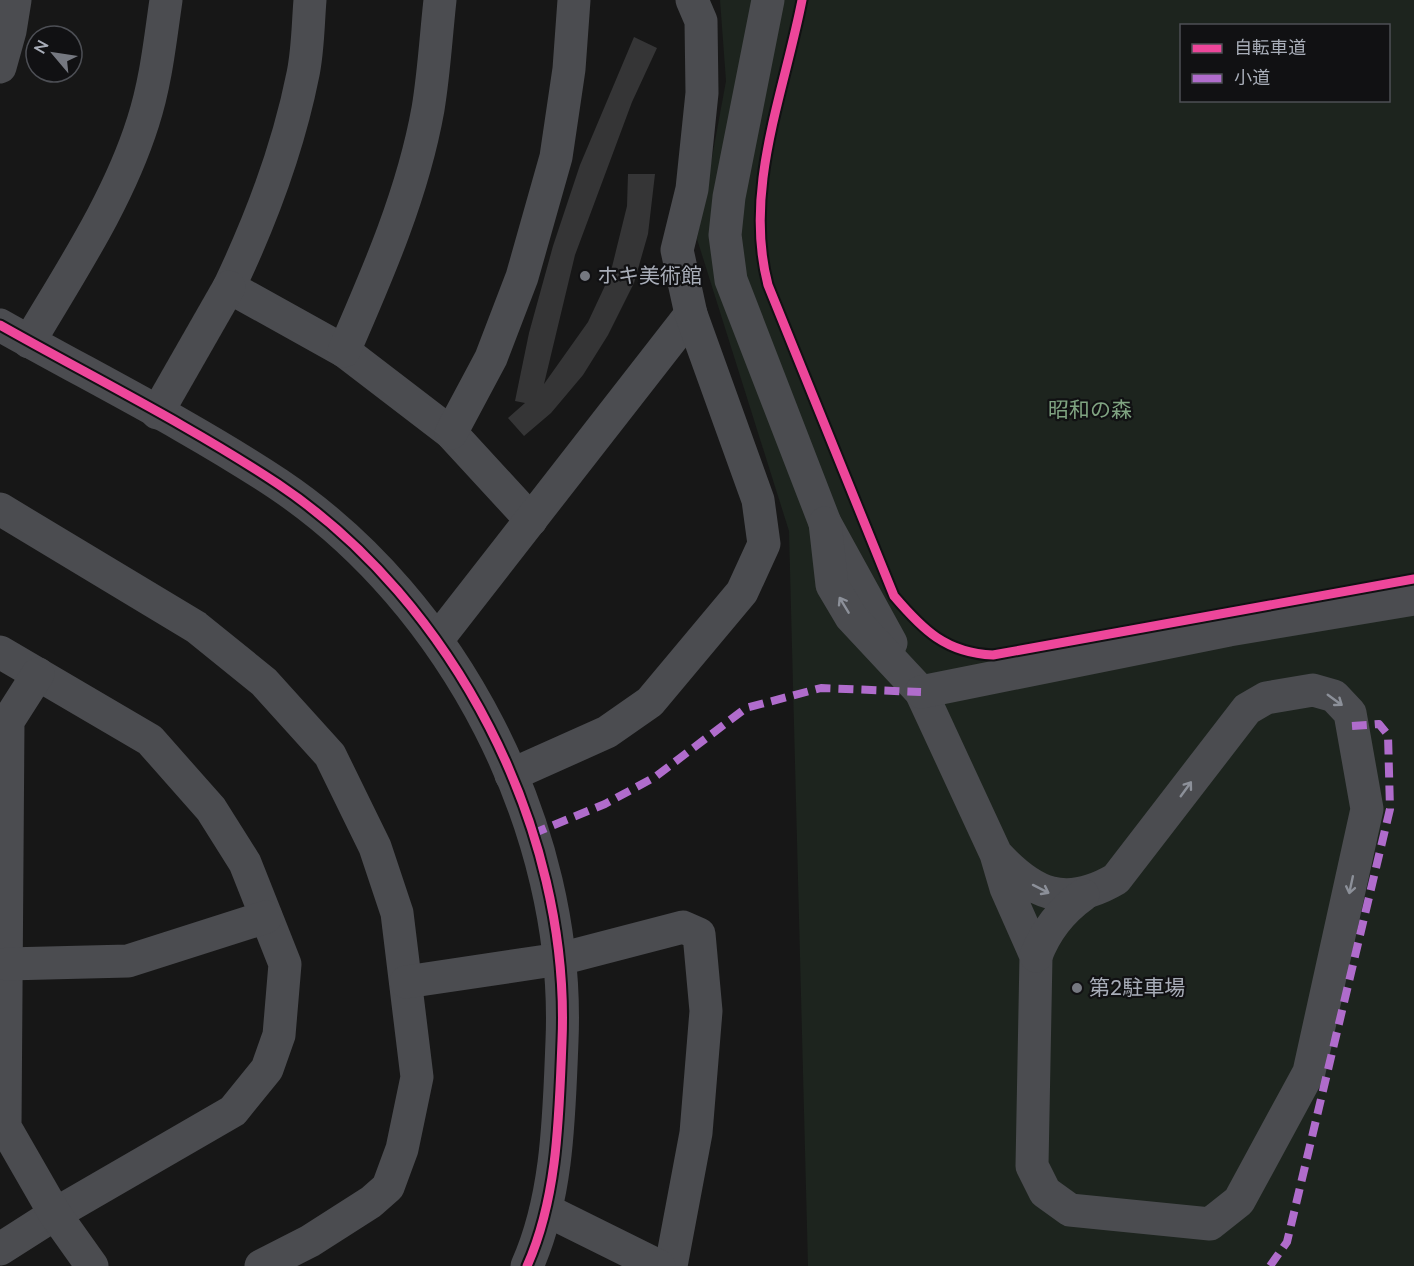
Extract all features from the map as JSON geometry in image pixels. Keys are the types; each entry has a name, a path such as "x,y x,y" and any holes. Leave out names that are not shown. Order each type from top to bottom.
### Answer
{"street":[{"path":"0,68 15,0"},
{"path":"30,342 115,194 143,122 156,69 166,0"},
{"path":"157,413 229,287 254,235 280,167 303,72 310,0"},
{"path":"344,351 379,272 408,187 428,110 440,0"},
{"path":"451,434 495,348 522,277 550,179 556,157 568,80 574,0"},
{"path":"511,775 608,732 650,702 742,592 764,544 758,500 691,314 677,250 692,189 702,93 701,21 692,0"},
{"path":"768,0 729,197 724,235 731,280 825,523 916,685 996,854 1006,888 1036,956"},
{"path":"229,287 344,351 451,434 531,520"},
{"path":"437,640 691,314"},
{"path":"0,325 244,463 298,500 343,536 392,584 437,640 480,708 511,775 542,862 555,916 560,959 563,1012 560,1102 546,1210 527,1266"},
{"path":"0,509 196,627 264,682 330,755 375,847 397,913 417,1077 402,1149 388,1187 371,1202 310,1241 261,1266"},
{"path":"916,685 1414,598"},
{"path":"0,652 150,740 211,809 245,862 285,964 279,1035 267,1069 233,1111 55,1214 0,1249"},
{"path":"38,674 8,721 4,945 6,1127 55,1214 92,1266"},
{"path":"1313,690 1334,696 1350,713 1367,809 1310,1072 1239,1201 1210,1224 1070,1210 1045,1192 1032,1166 1036,956 1043,937 1069,905 1083,895 1116,879 1247,709 1266,698 1313,690"},
{"path":"996,854 1017,877 1055,896 1083,895"},
{"path":"4,945 128,961 266,917"},
{"path":"406,982 560,959 683,927 699,934 706,1011 696,1133 671,1266"},
{"path":"546,1210 659,1266"}],"green space":[{"name":"昭和の森","path":"720,0 1414,0 1414,1266 808,1266 789,531 697,239 726,81"}],"building":[{"path":"634,37 657,48 632,102 575,255 544,384 588,322 610,275 627,206 628,174 655,174 648,234 634,283 608,335 583,375 551,413 524,436 508,418 525,403 515,401 529,333 553,246 580,165"}],"marked path":[{"path":"532,834 605,804 655,777 746,708 821,688 921,692"},
{"path":"1270,1266 1287,1242 1390,809 1388,735 1379,724 1352,726"}],"cycle path":[{"path":"802,0 769,142 763,178 760,213 762,249 768,285 894,596 915,619 949,644 962,650 993,655 1414,579"},
{"path":"0,325 175,421 244,462 278,484 341,533 398,591 448,656 489,727 523,803 546,881 560,961 562,1041 555,1155 545,1212 527,1266"}],"place":[{"name":"ホキ美術館","path":"585,276"},
{"name":"第2駐車場","path":"1077,988"}]}
